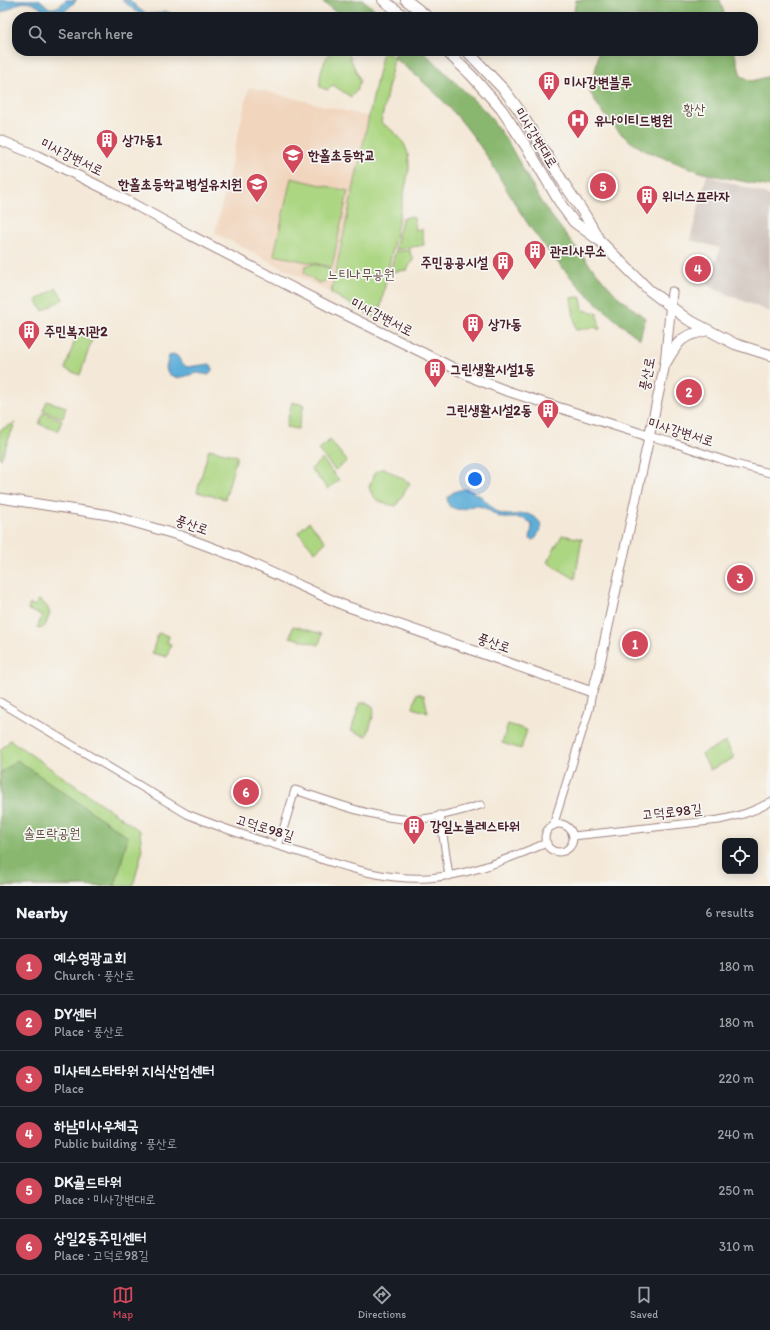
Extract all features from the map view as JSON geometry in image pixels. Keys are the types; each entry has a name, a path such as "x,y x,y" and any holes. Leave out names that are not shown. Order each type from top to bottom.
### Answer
{"main road":[{"path":"383,0 399,12"},
{"path":"406,0 422,12"},
{"name":"미사강변대로","path":"451,56 472,76 502,110 533,157 562,206 574,222 600,241 649,290 688,319 736,344 770,356"},
{"name":"미사강변대로","path":"472,56 505,91 519,110 600,241"},
{"path":"665,364 677,343 693,334 708,330"}],"street":[{"name":"미사강변서로","path":"0,140 38,156 104,189 330,307 476,379 514,393 648,436 736,464 770,473"},
{"name":"풍산로","path":"0,498 109,515 174,533 237,557 343,605 592,692 665,364 672,292"},
{"path":"554,826 566,826 570,829 573,836 573,841 569,848 562,852 553,851 547,843 546,836 547,832 554,826 589,710 592,692"},
{"name":"고덕로98길","path":"0,702 187,814 219,828 368,873 410,878 449,876 487,867 547,843"},
{"path":"278,846 295,790 382,816 401,819 420,819 440,816 481,805"},
{"name":"고덕로98길","path":"573,836 719,820 747,813 770,802"},
{"path":"440,816 449,876"}],"shaded area":[{"name":"한홀초등학교","path":"249,87 369,117 331,293 215,233"},
{"path":"707,175 770,196 770,312 708,285 720,248 690,240"}],"green space":[{"path":"320,0 363,0 379,12 336,12"},
{"path":"576,0 720,0 724,12 574,12"},
{"path":"328,56 349,56 360,80 357,90 351,97 333,85 327,90 320,87 320,77"},
{"name":"느티나무공원","path":"382,56 392,56 394,58 381,123 394,132 406,147 409,169 378,320 331,293"},
{"path":"395,56 428,56 487,113 508,142 541,202 563,231 616,295 645,318 640,339 624,327 580,288 530,227 490,161 465,125 432,89 394,58"},
{"name":"황산","path":"598,56 735,56 741,76 752,81 770,76 770,187 703,173 646,151 631,142 619,132 600,109 588,89"},
{"path":"291,178 348,191 332,267 274,255"},
{"path":"411,216 414,218 416,230 422,229 424,245 395,250 402,219"},
{"path":"410,250 411,256 414,258 407,270 392,272 391,269 395,252"},
{"path":"314,264 329,268 331,272 325,281 319,283 304,273 305,266"},
{"path":"57,288 63,299 43,311 36,300"},
{"path":"571,298 581,298 583,310 597,313 600,329 597,329 596,327 576,330"},
{"path":"77,334 92,340 80,375 65,369"},
{"path":"47,401 66,407 63,418 43,411"},
{"path":"292,402 304,405 298,429 286,427"},
{"path":"43,413 62,420 58,431 39,424"},
{"path":"15,423 1,459 0,430"},
{"path":"330,440 347,461 335,470 318,450"},
{"path":"209,449 237,456 225,499 197,492"},
{"path":"322,459 339,480 328,489 311,469"},
{"path":"384,468 410,483 396,506 376,499 369,487 376,471"},
{"path":"309,522 326,542 315,552 298,532"},
{"path":"562,535 582,539 575,579 547,562"},
{"path":"38,600 46,605 50,613 45,626 42,628 37,628 42,615 28,610 30,604 35,606"},
{"path":"293,626 322,634 319,645 290,637"},
{"path":"158,633 169,636 167,643 171,644 167,657 152,653"},
{"path":"417,693 424,695 428,713 413,708"},
{"path":"360,703 367,703 373,707 374,713 367,736 351,731"},
{"path":"508,724 527,730 521,749 502,743"},
{"name":"솔뜨락공원","path":"10,740 140,831 142,852 133,886 0,886 0,751"},
{"path":"726,742 734,758 710,770 702,754"},
{"name":"솔뜨락공원","path":"17,760 128,837 115,886 0,886 0,773"}],"water":[{"path":"0,0 40,0 49,8 54,8 66,0 77,0 64,12 45,12 36,5 24,2 0,13"},
{"path":"122,0 130,0 143,12 137,12"},
{"path":"173,354 179,357 182,363 187,367 210,364 212,366 212,370 209,375 197,373 179,378 170,375 166,367 169,356"},
{"path":"466,489 483,498 499,513 505,515 527,514 537,519 542,526 536,538 533,540 530,539 532,525 526,520 519,518 503,518 485,508 478,506 471,506 459,510 449,506 447,499 451,494 458,490"}],"place":[{"name":"미사강변블루","path":"549,102"},
{"name":"유나이티드병원","path":"578,140"},
{"name":"상가동1","path":"107,160"},
{"name":"한홀초등학교","path":"293,174"},
{"name":"DK골드타워","path":"603,186"},
{"name":"한홀초등학교병설유치원","path":"257,204"},
{"name":"위너스프라자","path":"647,216"},
{"name":"하남미사우체국","path":"698,269"},
{"name":"관리사무소","path":"535,270"},
{"name":"주민공공시설","path":"503,282"},
{"name":"상가동","path":"473,344"},
{"name":"주민복지관2","path":"29,350"},
{"name":"그린생활시설1동","path":"435,388"},
{"name":"DY센터","path":"689,392"},
{"name":"그린생활시설2동","path":"548,430"},
{"name":"미사테스타타워 지식산업센터","path":"740,578"},
{"name":"예수영광교회","path":"635,644"},
{"name":"상일2동주민센터","path":"246,792"},
{"name":"강일노블레스타워","path":"414,846"}]}
